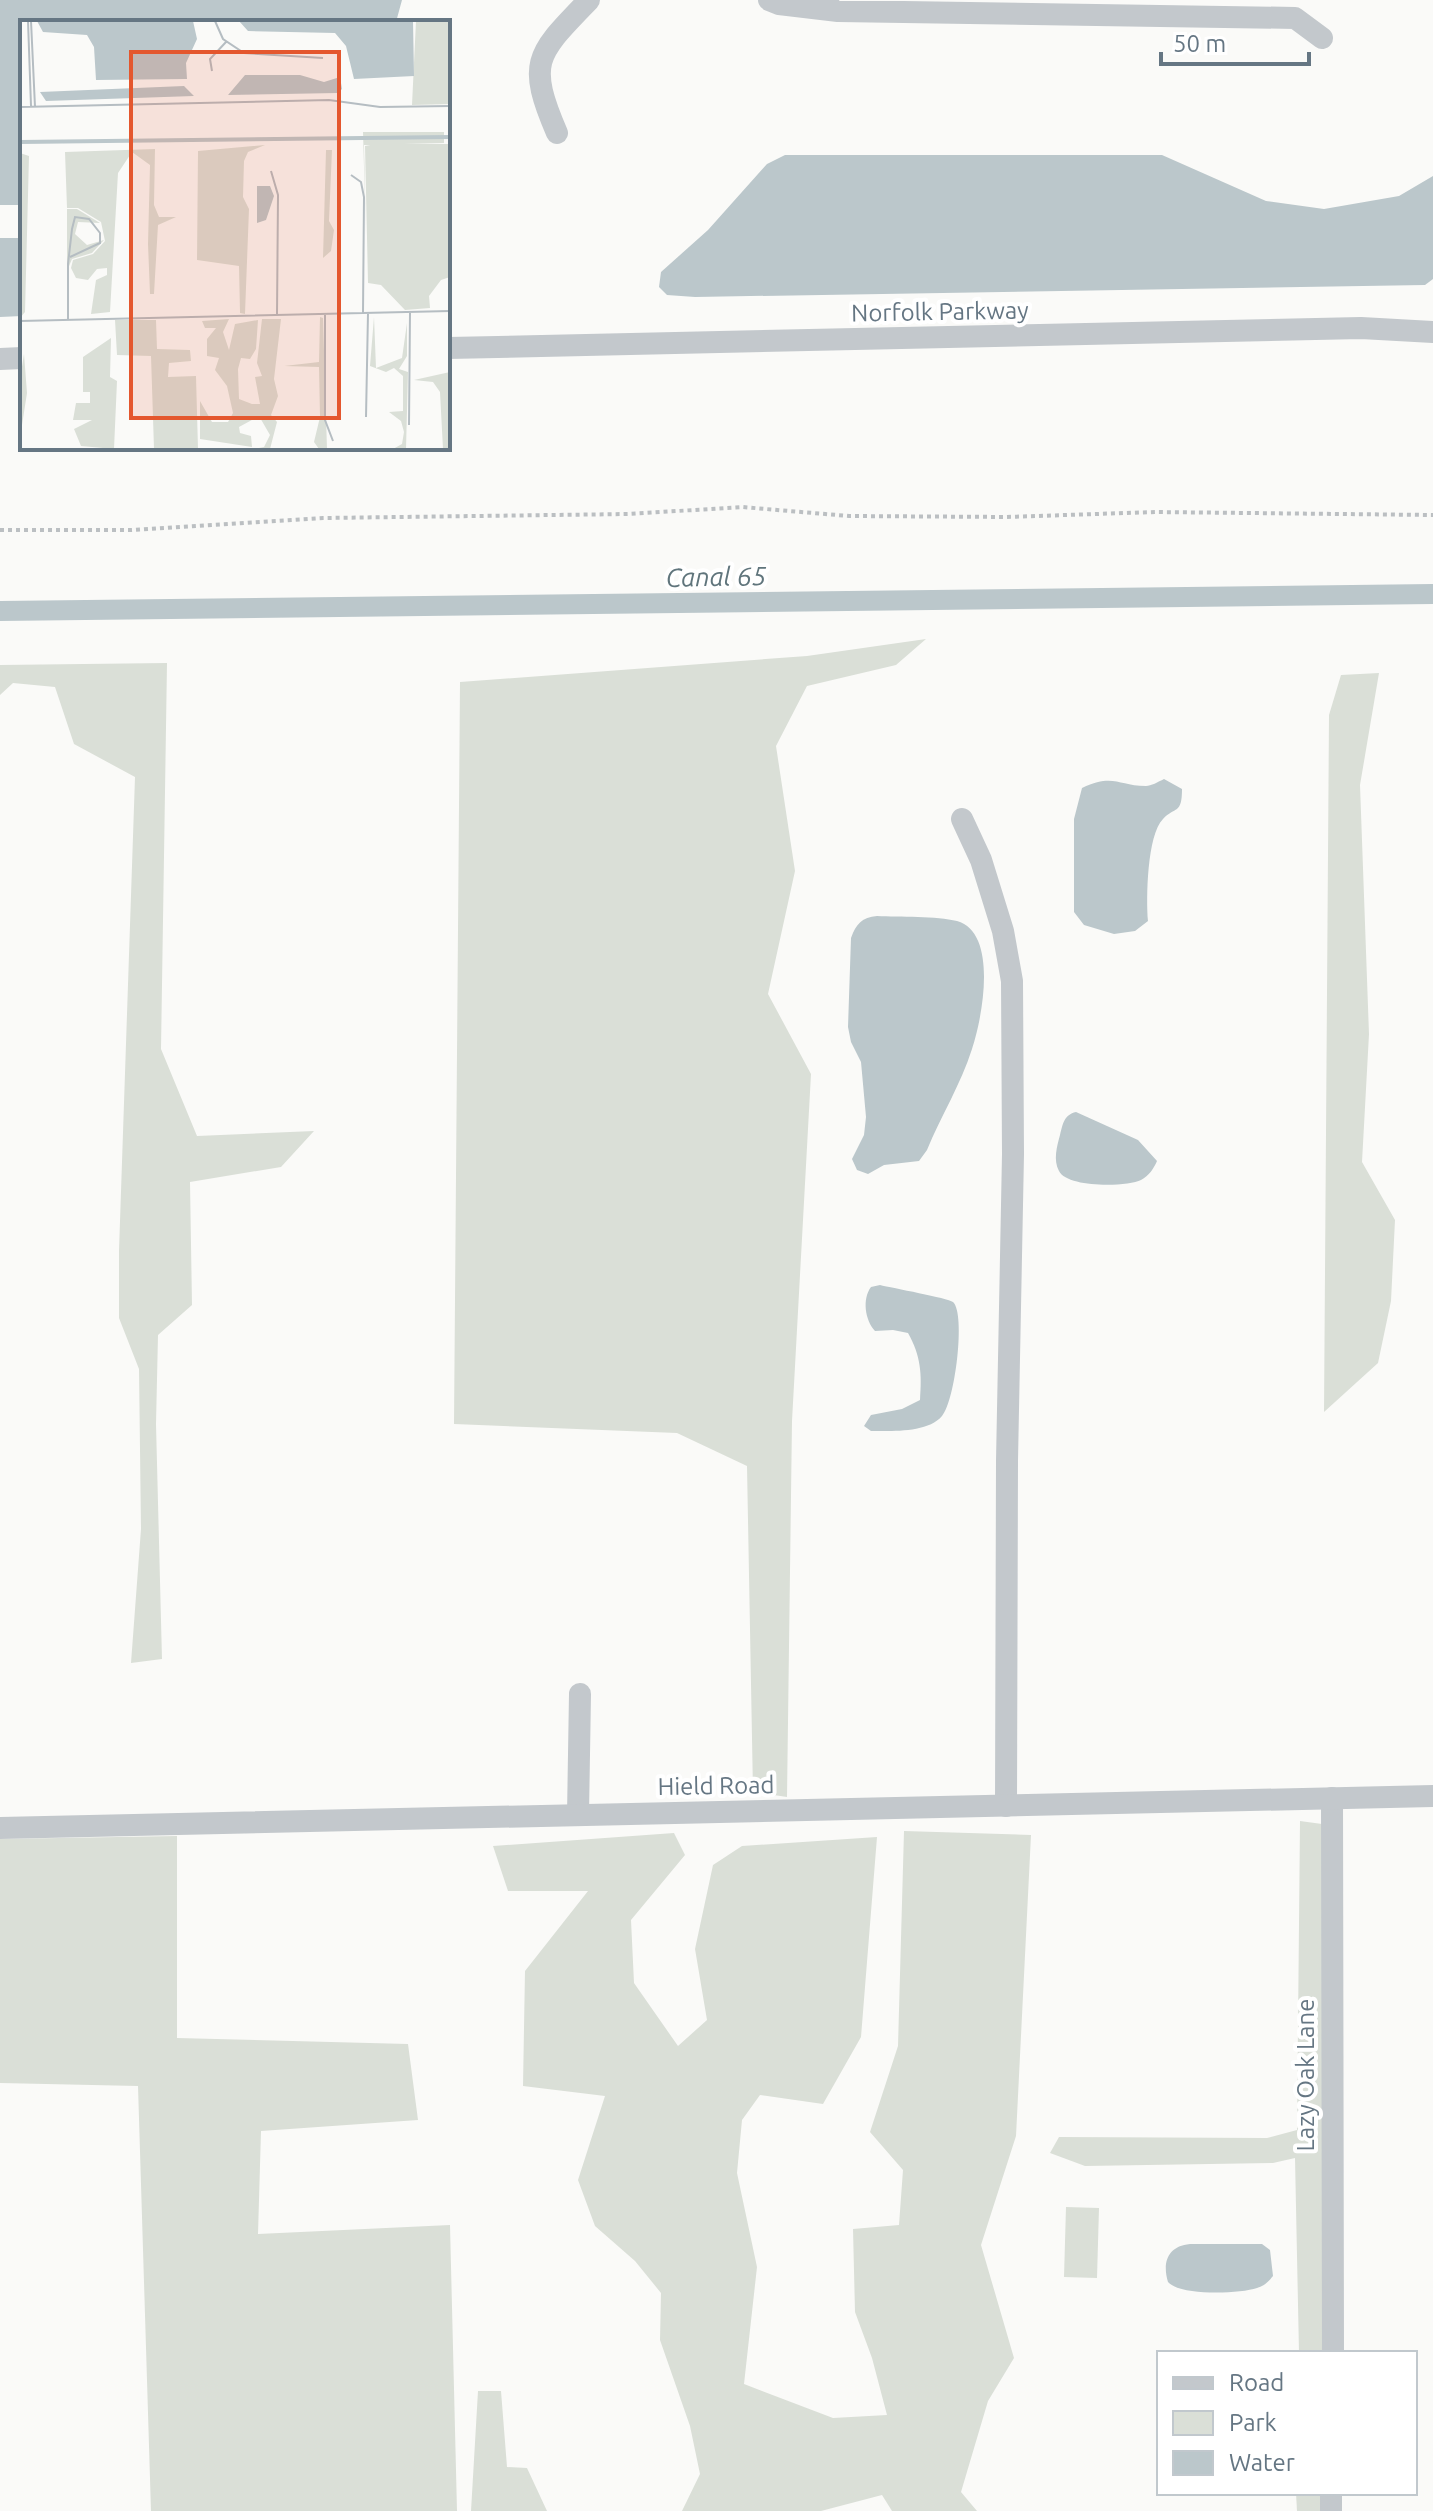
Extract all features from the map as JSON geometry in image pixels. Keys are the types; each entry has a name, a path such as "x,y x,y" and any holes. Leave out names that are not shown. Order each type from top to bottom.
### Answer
{"street":[{"path":"557,133 541,95 538,76 545,50 589,0"},
{"path":"769,0 838,11 1295,18 1322,38"},
{"name":"Norfolk Parkway","path":"450,348 1361,328 1433,332"},
{"path":"0,359 20,358"},
{"path":"962,819 981,860 1003,931 1012,981 1006,1806"},
{"path":"578,1815 580,1694"},
{"name":"Hield Road","path":"0,1828 1433,1796"},
{"name":"Lazy Oak Lane","path":"1332,1798 1333,2351"}],"path":[{"path":"0,530 131,530 323,518 629,514 742,507 865,516 1007,517 1155,512 1433,515"}],"green space":[{"path":"926,639 896,665 807,686 776,746 795,871 768,994 811,1074 792,1421 787,1797 753,1792 747,1466 677,1433 454,1424 460,682 807,656"},
{"path":"167,663 161,1049 197,1136 314,1131 281,1167 190,1182 192,1305 158,1335 156,1424 162,1659 131,1663 141,1529 139,1369 119,1318 119,1251 135,777 74,744 55,687 13,683 0,695 0,665"},
{"path":"1379,673 1360,785 1369,1034 1362,1162 1395,1220 1391,1301 1378,1363 1324,1412 1329,715 1341,675"},
{"path":"1300,1821 1322,1824 1322,2351 1299,2351 1295,2158 1273,2163 1085,2166 1050,2153 1059,2137 1267,2138 1297,2130"},
{"path":"904,1831 1031,1835 1016,2136 981,2245 1014,2358 988,2401 961,2492 977,2511 892,2511 882,2495 821,2511 682,2511 700,2474 690,2426 660,2340 661,2293 635,2261 595,2226 578,2180 605,2096 523,2086 525,1971 588,1891 508,1891 493,1846 674,1833 685,1855 631,1920 634,1983 678,2046 707,2020 695,1949 713,1865 742,1846 877,1837 861,2037 823,2104 760,2095 742,2120 737,2173 757,2267 744,2384 833,2418 887,2415 872,2358 855,2312 853,2229 899,2225 903,2170 870,2132 898,2046"},
{"path":"177,1836 177,2038 408,2044 418,2120 261,2131 258,2234 450,2225 457,2511 151,2511 138,2086 0,2083 0,1839"},
{"path":"1066,2207 1099,2208 1097,2278 1064,2277"},
{"path":"478,2391 501,2391 507,2467 527,2468 547,2511 471,2511"},
{"path":"1296,2495 1322,2495 1322,2511 1297,2511"}],"water":[{"path":"0,0 402,0 397,20 20,20 20,205 0,205"},
{"path":"785,155 1162,155 1266,201 1324,209 1399,196 1433,176 1433,279 1425,285 667,295 659,287 661,272 708,230 767,164"},
{"path":"0,238 20,238 20,316 0,317"},
{"path":"1164,779 1182,789 1182,797 1179,806 1163,819 1154,839 1148,883 1148,921 1135,931 1114,934 1084,925 1074,912 1074,819 1082,788 1102,781 1148,786"},
{"path":"877,916 957,921 970,929 978,942 984,978 980,1018 972,1049 927,1150 919,1161 884,1165 868,1174 857,1170 852,1159 864,1135 866,1117 861,1062 851,1042 848,1027 851,938 860,922"},
{"path":"1076,1112 1138,1140 1157,1161 1151,1172 1141,1180 1111,1185 1073,1181 1064,1177 1057,1167 1057,1148 1065,1120"},
{"path":"880,1285 949,1300 957,1310 959,1340 951,1394 942,1416 928,1426 871,1431 864,1426 871,1415 902,1409 920,1400 920,1365 908,1333 875,1331 869,1321 866,1297 871,1287"},
{"path":"1190,2244 1262,2244 1270,2250 1273,2276 1266,2284 1237,2292 1197,2292 1175,2287 1168,2282 1166,2275 1168,2256 1176,2248"}],"waterway":[{"name":"Canal 65","path":"0,611 1433,594"}]}
